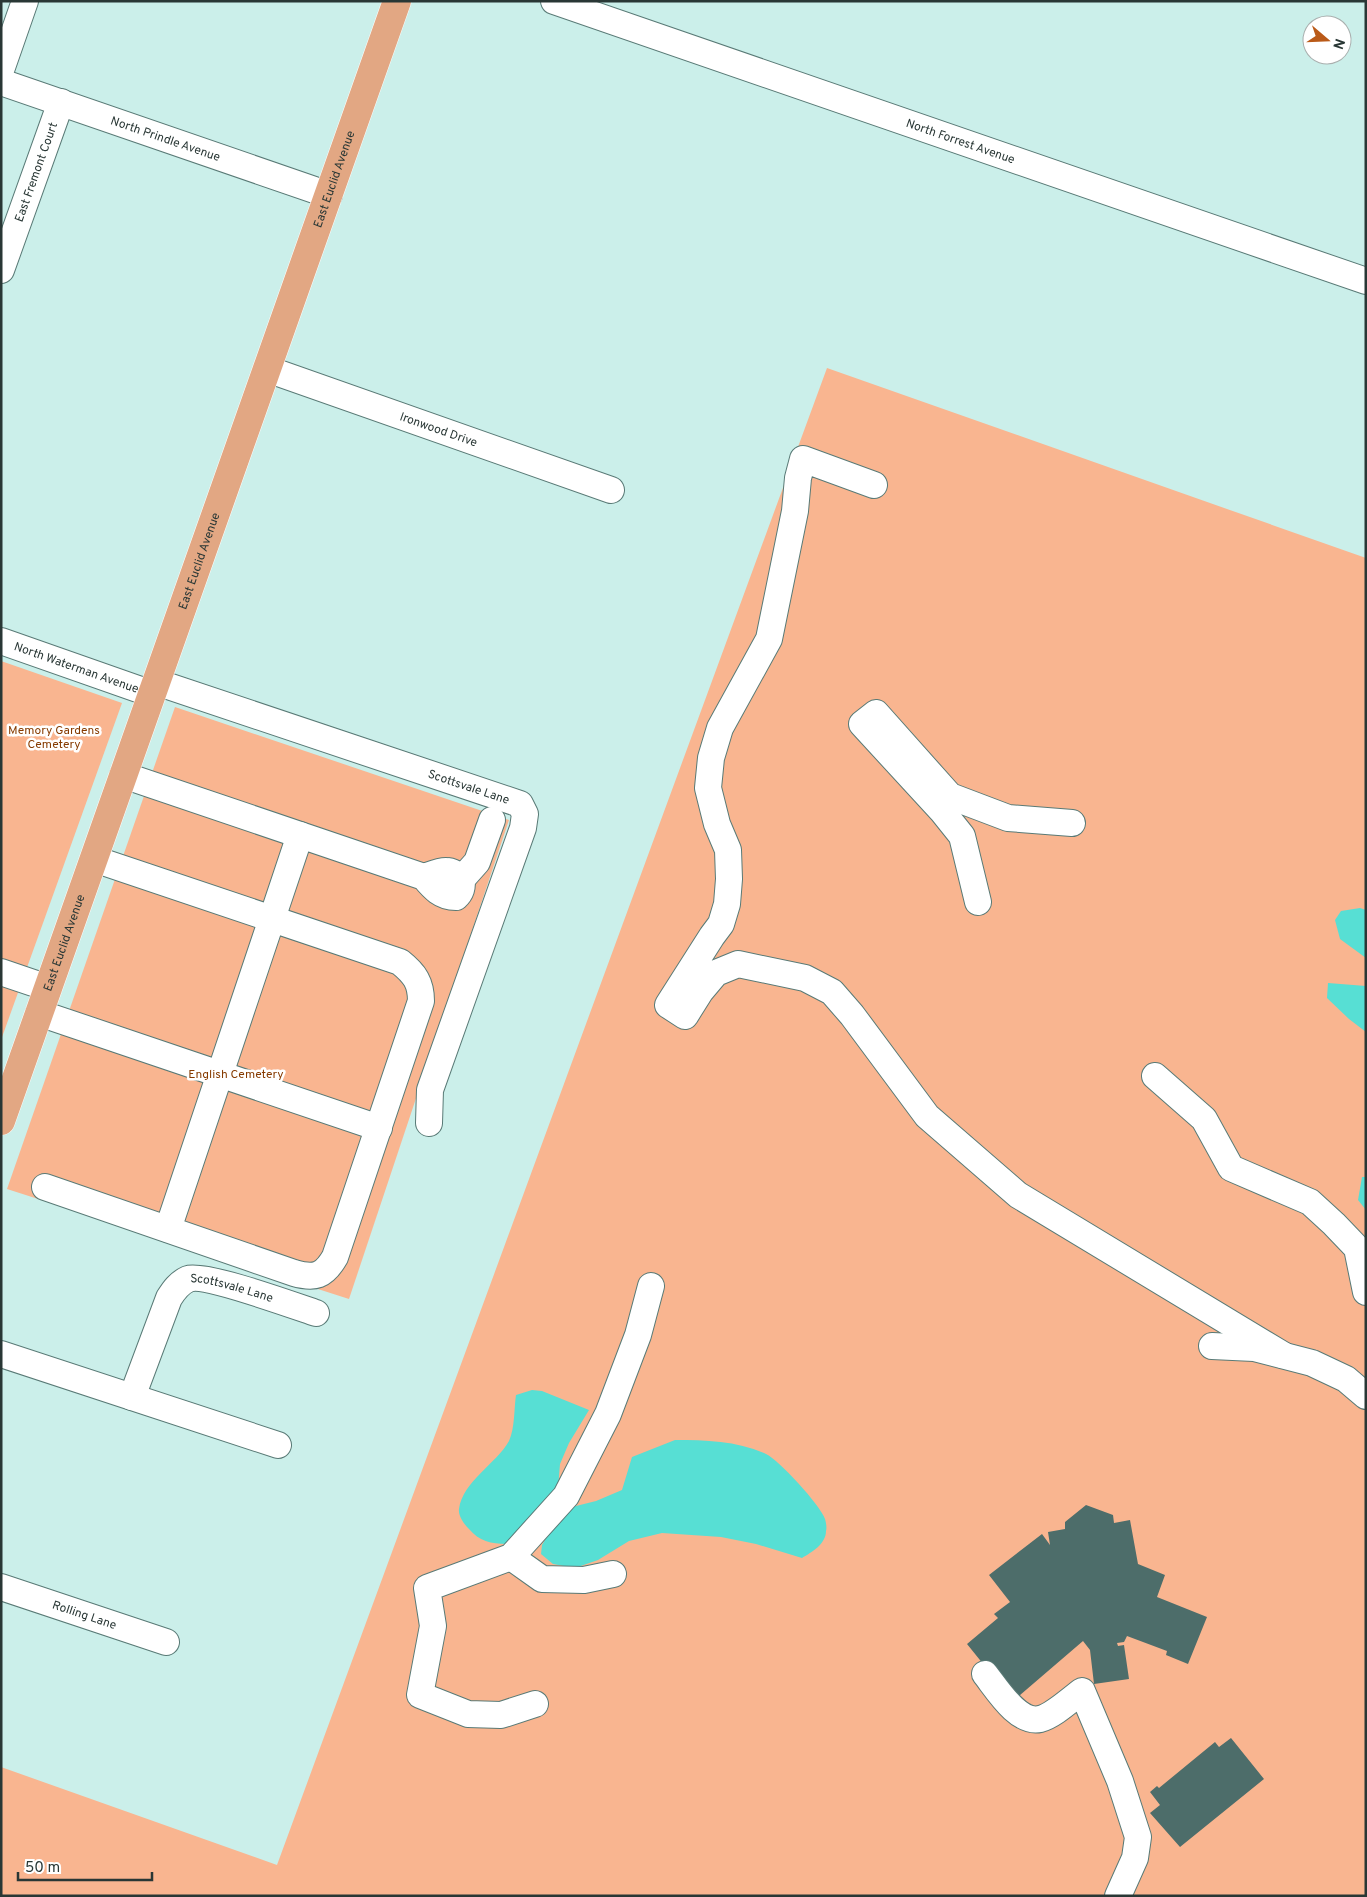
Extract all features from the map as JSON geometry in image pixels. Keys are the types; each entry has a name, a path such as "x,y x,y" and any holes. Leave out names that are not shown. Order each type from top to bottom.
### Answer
{"main road":[{"name":"East Euclid Avenue","path":"1,1121 397,1"}],"street":[{"name":"North Forrest Avenue","path":"554,1 1366,281"},
{"path":"1,70 15,11"},
{"name":"North Prindle Avenue","path":"1,82 328,195"},
{"name":"East Fremont Court","path":"1,270 61,102"},
{"name":"Ironwood Drive","path":"267,370 611,490"},
{"path":"874,485 803,459 798,478 795,511 769,639 720,728 711,758 708,788 717,824 728,850 729,879 727,904 721,924 668,1005 685,1016 700,992 716,973 738,964 805,978 832,992 852,1015 927,1116 1018,1195 1283,1355"},
{"name":"North Waterman Avenue","path":"1,640 154,688"},
{"name":"Scottsvale Lane","path":"154,688 520,804 525,814 523,828 430,1090 429,1123"},
{"path":"978,902 962,836 936,804 862,724 876,713 950,796 1008,818 1072,823"},
{"path":"123,775 424,877 438,892 447,897 456,897 461,892 463,885 461,880 477,862 492,820"},
{"path":"168,1229 300,835"},
{"path":"45,1187 306,1276 315,1276 322,1273 329,1267 335,1257 421,1001 419,982 415,974 400,962 94,859"},
{"path":"721,924 747,966"},
{"path":"1,972 48,988"},
{"path":"39,1013 379,1128"},
{"path":"1155,1076 1204,1119 1231,1168 1310,1202 1334,1224 1357,1248 1366,1292"},
{"name":"Scottsvale Lane","path":"132,1397 169,1298 176,1287 190,1278 210,1280 316,1313"},
{"path":"534,1704 501,1715 468,1714 420,1695 433,1626 427,1588 512,1557 566,1496 608,1414 638,1335 651,1286"},
{"path":"1212,1346 1254,1348 1312,1363 1346,1379 1366,1396"},
{"path":"1,1354 278,1445"},
{"path":"512,1557 542,1579 584,1580 613,1574"},
{"name":"Rolling Lane","path":"1,1587 166,1642"},
{"path":"985,1674 1019,1715 1032,1720 1040,1719 1050,1714 1082,1691 1120,1781 1138,1837 1134,1858 1118,1896"}],"green space":[{"path":"827,368 1366,558 1366,1896 1,1896 1,1767 277,1865"},
{"name":"Memory Gardens Cemetery","path":"1,661 122,703 1,1040"},
{"name":"English Cemetery","path":"175,707 509,820 349,1299 7,1189"}],"water":[{"path":"1360,908 1366,910 1366,958 1340,939 1335,920 1341,911"},
{"path":"1328,983 1366,986 1366,1032 1327,998"},
{"path":"1362,1177 1366,1177 1366,1210 1358,1200"},
{"path":"532,1390 542,1391 589,1410 569,1443 560,1464 558,1488 507,1544 481,1539 465,1525 459,1514 462,1499 473,1481 509,1441 516,1395"},
{"path":"675,1440 710,1441 744,1446 772,1458 822,1512 826,1528 824,1540 802,1558 756,1544 721,1537 662,1533 629,1541 598,1560 575,1568 553,1564 541,1554 542,1545 564,1509 596,1501 622,1490 632,1457"}],"building":[{"path":"1086,1505 1113,1515 1114,1523 1130,1520 1138,1564 1165,1575 1157,1597 1207,1617 1188,1664 1166,1655 1167,1651 1127,1636 1124,1642 1117,1643 1118,1646 1124,1645 1129,1679 1094,1684 1090,1650 1083,1641 1013,1701 967,1644 998,1618 994,1614 1010,1602 989,1575 1042,1534 1050,1545 1048,1532 1065,1529 1065,1522"},
{"path":"1231,1738 1264,1779 1180,1847 1150,1813 1160,1805 1150,1792 1157,1786 1159,1788 1215,1742 1219,1747"}]}
